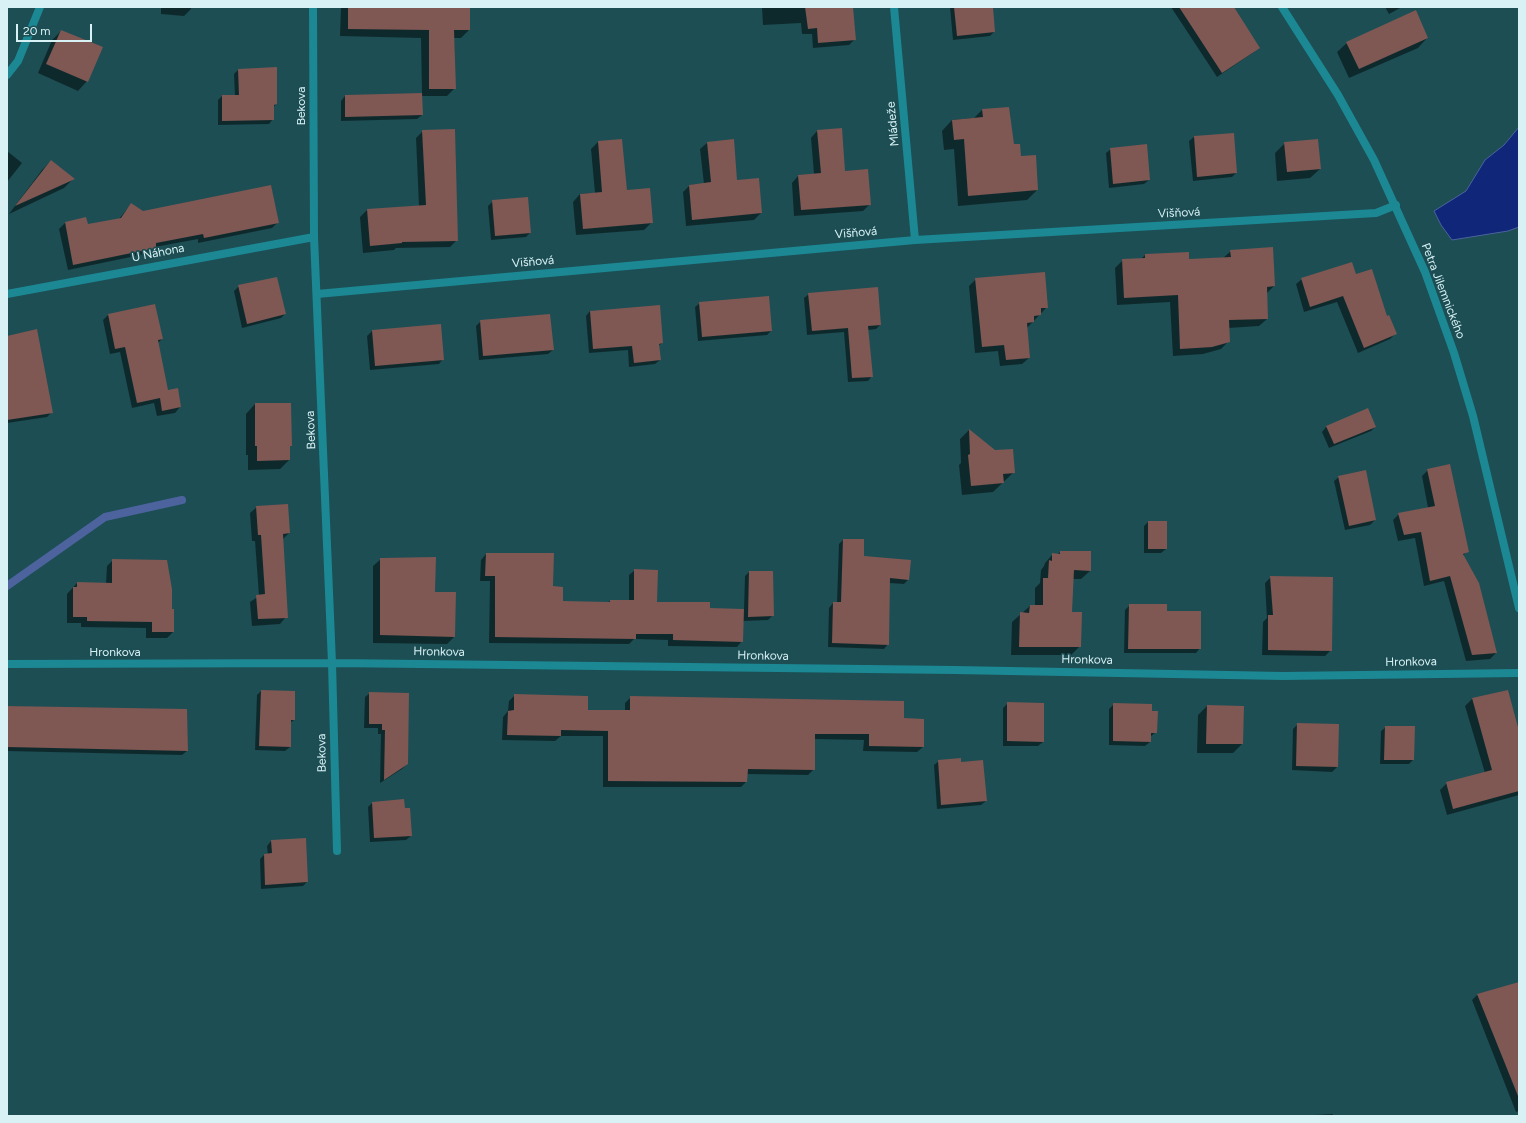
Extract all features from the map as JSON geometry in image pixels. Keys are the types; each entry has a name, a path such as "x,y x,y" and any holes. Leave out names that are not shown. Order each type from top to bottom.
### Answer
{"street":[{"path":"7,75 18,61 40,7"},
{"name":"Bekova","path":"313,7 314,236 318,294 332,663 336,852"},
{"name":"Mládeže","path":"894,7 915,240"},
{"name":"Petra Jilemnického","path":"1282,7 1338,95 1374,160 1396,205 1425,272 1454,353 1473,416 1519,608"},
{"name":"Višňová","path":"318,294 915,240 1376,213 1396,205"},
{"name":"U Náhona","path":"7,294 314,236"},
{"name":"Hronkova","path":"7,664 332,663 955,670 1283,676 1519,673"}],"shaded area":[{"path":"1519,127 1519,227 1508,231 1452,240 1441,225 1434,211 1466,191 1485,160 1504,145"},
{"path":"1117,1115 1117,1116 976,1116"}],"building":[{"path":"348,7 470,7 470,30 454,30 456,89 429,89 429,30 348,29"},
{"path":"805,7 853,7 856,40 818,43 817,28 808,29"},
{"path":"954,7 993,7 995,32 957,36"},
{"path":"1179,7 1234,7 1260,48 1222,73"},
{"path":"1416,10 1428,38 1359,69 1346,42"},
{"path":"61,30 103,47 88,82 46,64"},
{"path":"277,67 277,104 274,105 274,120 222,121 222,95 239,95 238,69"},
{"path":"422,93 423,115 345,117 345,95"},
{"path":"1009,107 1014,144 1020,144 1021,156 1036,155 1038,190 968,196 964,139 954,140 952,120 983,117 982,109"},
{"path":"842,128 845,171 868,169 871,205 801,210 798,175 821,173 817,130"},
{"path":"455,129 458,241 402,242 370,246 367,209 426,205 422,130"},
{"path":"1234,133 1237,173 1197,177 1194,136"},
{"path":"622,139 627,190 650,188 653,223 583,229 580,194 602,192 598,141"},
{"path":"734,139 737,180 759,178 762,213 692,220 689,185 711,182 707,142"},
{"path":"1318,139 1321,169 1287,172 1284,142"},
{"path":"1147,144 1150,180 1113,184 1110,148"},
{"path":"51,160 75,179 15,206"},
{"path":"271,185 279,223 204,238 203,234 156,243 156,248 73,265 65,222 86,217 88,224 121,218 131,203 143,211"},
{"path":"528,197 531,233 495,236 492,200"},
{"path":"1273,247 1275,286 1267,287 1268,319 1229,320 1230,342 1212,347 1180,349 1178,295 1124,298 1122,259 1145,258 1145,254 1189,252 1189,259 1231,257 1230,250"},
{"path":"1352,262 1356,274 1372,269 1387,316 1389,315 1397,334 1364,348 1343,296 1310,307 1301,278"},
{"path":"1045,272 1048,308 1041,308 1041,315 1034,316 1034,322 1027,323 1030,358 1006,360 1004,345 982,347 975,278"},
{"path":"277,277 286,314 247,324 238,285"},
{"path":"878,287 881,325 868,326 873,377 852,378 848,328 812,331 808,293"},
{"path":"769,296 772,331 702,337 699,302"},
{"path":"155,304 163,339 158,340 168,390 178,388 181,407 162,411 160,398 137,403 125,347 115,349 108,314"},
{"path":"660,305 663,343 659,344 661,360 634,363 632,346 593,349 590,311"},
{"path":"550,314 554,350 483,356 480,320"},
{"path":"441,324 444,360 375,366 372,330"},
{"path":"37,329 53,413 7,420 7,336"},
{"path":"255,403 291,403 292,446 290,446 290,460 257,461 257,446 255,446"},
{"path":"1368,408 1376,427 1334,444 1326,426"},
{"path":"969,429 995,450 1013,449 1015,473 1003,474 1004,483 971,486 968,455 970,454"},
{"path":"1450,464 1469,552 1463,554 1479,583 1497,653 1472,655 1450,576 1430,581 1421,532 1404,535 1398,513 1435,506 1427,469"},
{"path":"1366,470 1376,520 1349,526 1338,476"},
{"path":"288,504 290,533 283,534 288,618 258,619 256,595 265,594 261,535 258,535 256,506"},
{"path":"1148,521 1167,521 1167,549 1148,549"},
{"path":"843,539 864,539 864,556 911,560 909,580 890,578 889,645 832,643 833,602 841,602"},
{"path":"1060,551 1091,551 1091,571 1074,570 1072,612 1082,612 1081,647 1019,647 1020,612 1029,613 1030,605 1043,605 1043,578 1048,578 1049,560 1052,561 1052,553 1060,554"},
{"path":"486,553 554,553 553,586 563,587 563,601 610,602 610,600 634,600 634,569 658,570 657,602 710,602 710,608 744,609 743,642 673,640 673,634 636,634 636,639 495,637 495,576 485,576"},
{"path":"436,557 435,592 456,592 455,637 380,635 380,558"},
{"path":"112,559 167,560 172,589 172,609 174,609 174,632 152,632 152,622 87,621 87,617 73,617 73,587 77,587 77,582 112,583"},
{"path":"749,571 773,571 774,616 748,617"},
{"path":"1270,576 1333,577 1332,651 1268,650 1268,615 1273,615"},
{"path":"1129,604 1167,604 1167,611 1201,611 1201,649 1128,649"},
{"path":"261,690 295,691 295,720 291,720 291,747 259,746"},
{"path":"1508,690 1519,731 1519,791 1453,809 1446,782 1492,770 1472,698"},
{"path":"369,692 409,693 408,764 384,780 385,730 382,730 382,724 369,724"},
{"path":"514,694 588,696 588,710 630,710 630,696 904,701 904,718 924,719 924,747 869,746 869,734 815,734 815,770 748,769 747,782 608,781 608,731 561,730 561,736 507,735 508,711 514,710"},
{"path":"1007,702 1044,703 1044,742 1007,741"},
{"path":"1113,703 1152,704 1152,711 1158,711 1157,733 1151,733 1151,742 1113,741"},
{"path":"1207,705 1244,706 1243,744 1206,744"},
{"path":"7,706 187,709 188,751 7,747"},
{"path":"1297,723 1339,724 1338,767 1296,766"},
{"path":"1385,726 1415,726 1414,760 1384,760"},
{"path":"961,758 961,762 983,760 987,801 941,805 938,760"},
{"path":"404,799 405,808 410,808 412,836 374,838 372,802"},
{"path":"306,838 308,882 265,885 264,854 272,853 271,840"},
{"path":"1519,982 1519,1096 1518,1096 1477,994"}],"waterway":[{"path":"7,586 105,517 182,500"}]}
